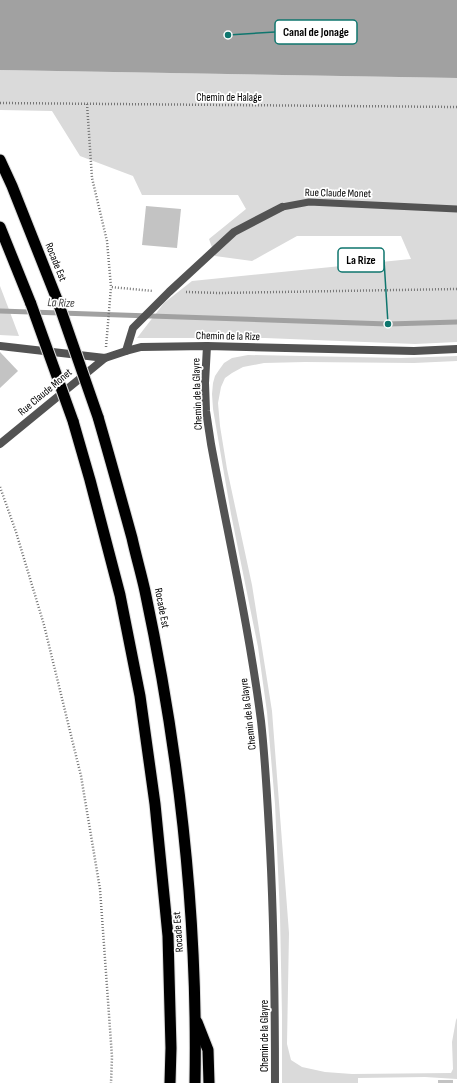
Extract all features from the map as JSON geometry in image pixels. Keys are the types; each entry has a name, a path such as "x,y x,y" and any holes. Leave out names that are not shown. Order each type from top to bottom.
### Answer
{"highway":[{"name":"Rocade Est","path":"0,160 12,186 58,302 98,417 115,473 145,590 166,705 180,800 192,934 195,1014 195,1083"},
{"name":"Rocade Est","path":"0,227 31,304 73,421 120,595 140,696 155,804 168,936 170,1083"},
{"path":"195,1014 208,1050 209,1083"}],"street":[{"name":"Rue Claude Monet","path":"126,351 133,328 156,304 234,232 282,207"},
{"name":"Chemin de la Rize","path":"0,346 105,358 141,347 207,346 414,351 457,349"},
{"name":"Chemin de la Glayre","path":"207,346 205,383 211,444 249,638 261,722 266,773 274,939 275,1083"},
{"name":"Rue Claude Monet","path":"0,444 105,358"}],"lane":[{"name":"Rue Claude Monet","path":"282,207 309,202 457,209"}],"path":[{"name":"Chemin de Halage","path":"0,103 457,107"},
{"path":"105,358 110,287"},
{"path":"0,487 16,532 44,625 81,776 100,889 112,1057 111,1083"}],"shaded area":[{"path":"0,0 457,0 457,78 0,70"},
{"path":"0,70 457,78 457,342 415,344 265,338 137,338 164,303 192,281 411,259 401,236 297,236 252,261 215,256 209,239 246,209 238,195 142,195 133,176 80,156 52,111 0,110"},
{"path":"0,286 19,336 0,335"},
{"path":"248,355 401,358 457,356 457,361 414,363 264,363 243,367 225,378 221,387 218,403 227,469 252,585 272,711 289,933 287,1044 291,1060 302,1067 325,1072 352,1074 451,1073 453,1069 452,1042 457,1018 457,1079 425,1077 358,1078 358,1083 282,1083 280,915 275,804 267,712 258,647 231,514 213,409 212,394 215,376 224,363 232,358"}],"building":[{"path":"146,206 181,209 177,248 142,245"},
{"path":"0,352 18,371 0,388"},
{"path":"438,1080 453,1080 453,1083 438,1083"}],"waterway":[{"name":"La Rize","path":"0,311 388,324 457,322"}],"place":[{"name":"Canal de Jonage","path":"228,35"},
{"name":"La Rize","path":"388,324"}]}
